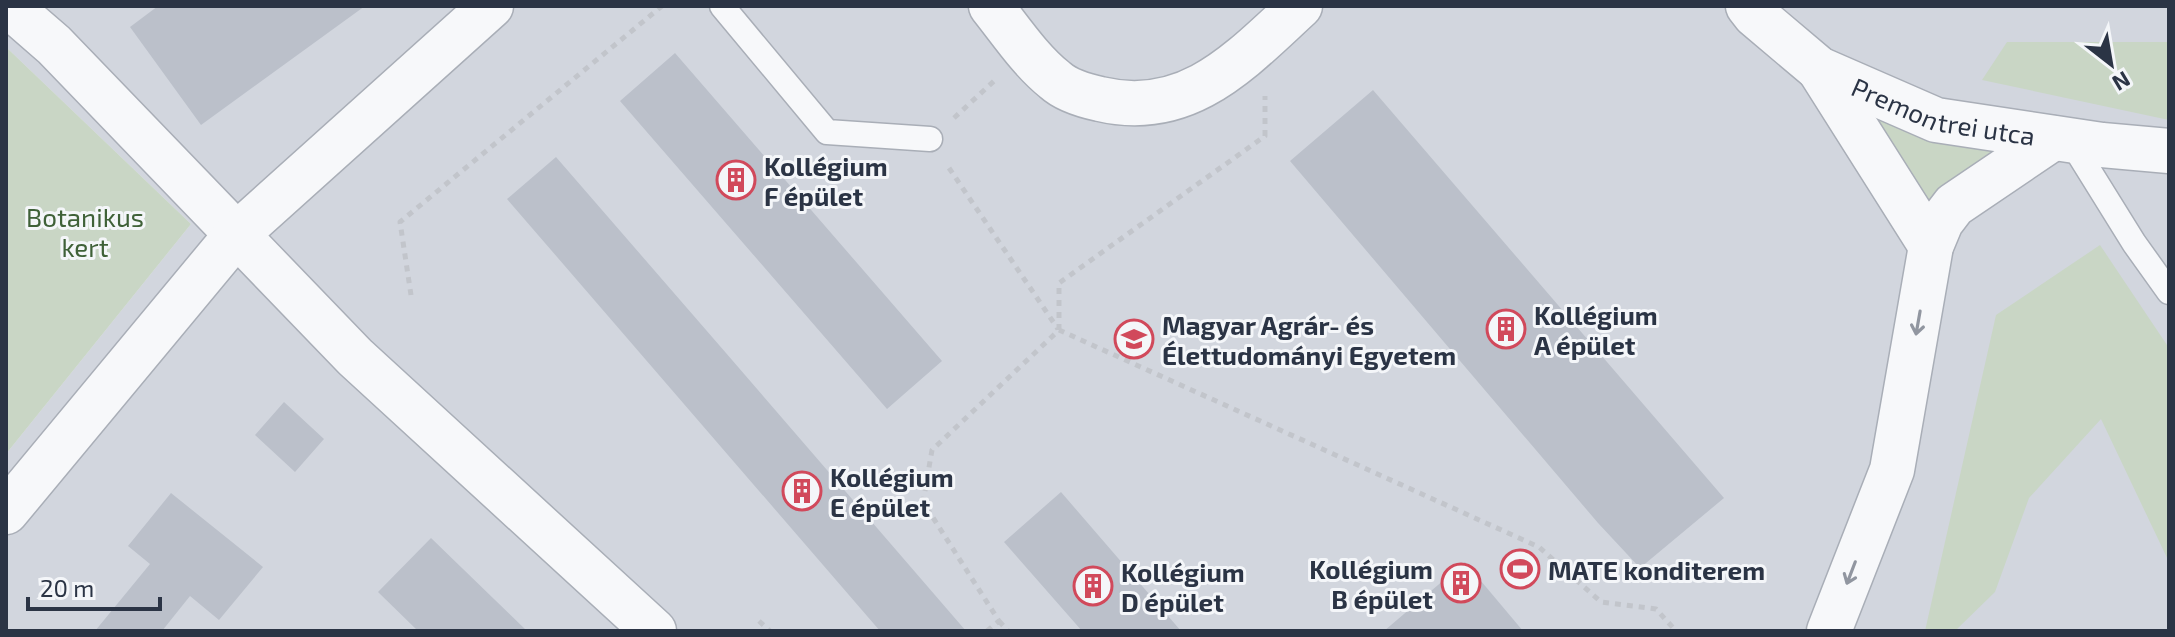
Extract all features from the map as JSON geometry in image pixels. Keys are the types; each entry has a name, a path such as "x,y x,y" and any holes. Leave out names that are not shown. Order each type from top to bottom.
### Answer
{"street":[{"path":"9,6 54,45 355,357 651,630"},
{"path":"991,6 1057,82 1091,97 1122,104 1155,104 1185,96 1216,78 1300,6"},
{"name":"Premontrei utca","path":"1748,6 1819,69 1936,120 2169,151"},
{"path":"6,512 236,235 478,10"},
{"path":"1819,69 1931,246"},
{"path":"1829,631 1892,470 1931,246 1941,222 1954,205 2061,139"}],"lane":[{"path":"722,6 827,132 930,139"},
{"path":"2061,139 2169,292"}],"path":[{"path":"411,295 400,222 662,6"},
{"path":"1008,631 923,502 932,450 1059,330 1059,283 1265,136 1264,39"},
{"path":"1027,51 930,139 1059,330 1539,547 1601,602 1656,609 1676,631"},
{"path":"759,621 770,631"},
{"path":"987,631 999,621"}],"shaded area":[{"name":"Magyar Agrár- és Élettudományi Egyetem","path":"6,6 2169,6 2169,631 6,631 6,454 191,224 6,47"}],"green space":[{"path":"2007,42 2169,42 2169,120 1982,80"},
{"name":"Botanikus kert","path":"6,47 191,224 6,454"},
{"path":"1819,69 2053,138 1941,222"},
{"path":"2100,245 2169,348 2169,562 2101,419 2029,498 1995,592 1955,631 1925,631 1996,315"}],"building":[{"path":"158,6 365,6 201,125 130,27"},
{"name":"Kollégium F épület","path":"675,53 942,361 887,409 620,101"},
{"name":"Kollégium A épület","path":"1373,90 1724,498 1640,568 1598,523 1290,161"},
{"name":"Kollégium E épület","path":"556,157 966,631 880,631 507,199"},
{"path":"284,402 324,439 295,472 255,435"},
{"name":"Kollégium D épület","path":"1061,492 1181,631 1082,631 1004,542"},
{"path":"171,493 263,567 219,620 190,596 162,631 95,631 150,564 128,546"},
{"path":"431,538 527,631 418,631 378,592"},
{"name":"Kollégium B épület","path":"1465,562 1523,631 1384,631"}],"place":[{"name":"Kollégium F épület","path":"736,180"},
{"name":"Kollégium A épület","path":"1506,329"},
{"name":"Magyar Agrár- és Élettudományi Egyetem","path":"1134,339"},
{"name":"Kollégium E épület","path":"802,491"},
{"name":"MATE konditerem","path":"1520,569"},
{"name":"Kollégium B épület","path":"1461,583"},
{"name":"Kollégium D épület","path":"1093,586"}]}
